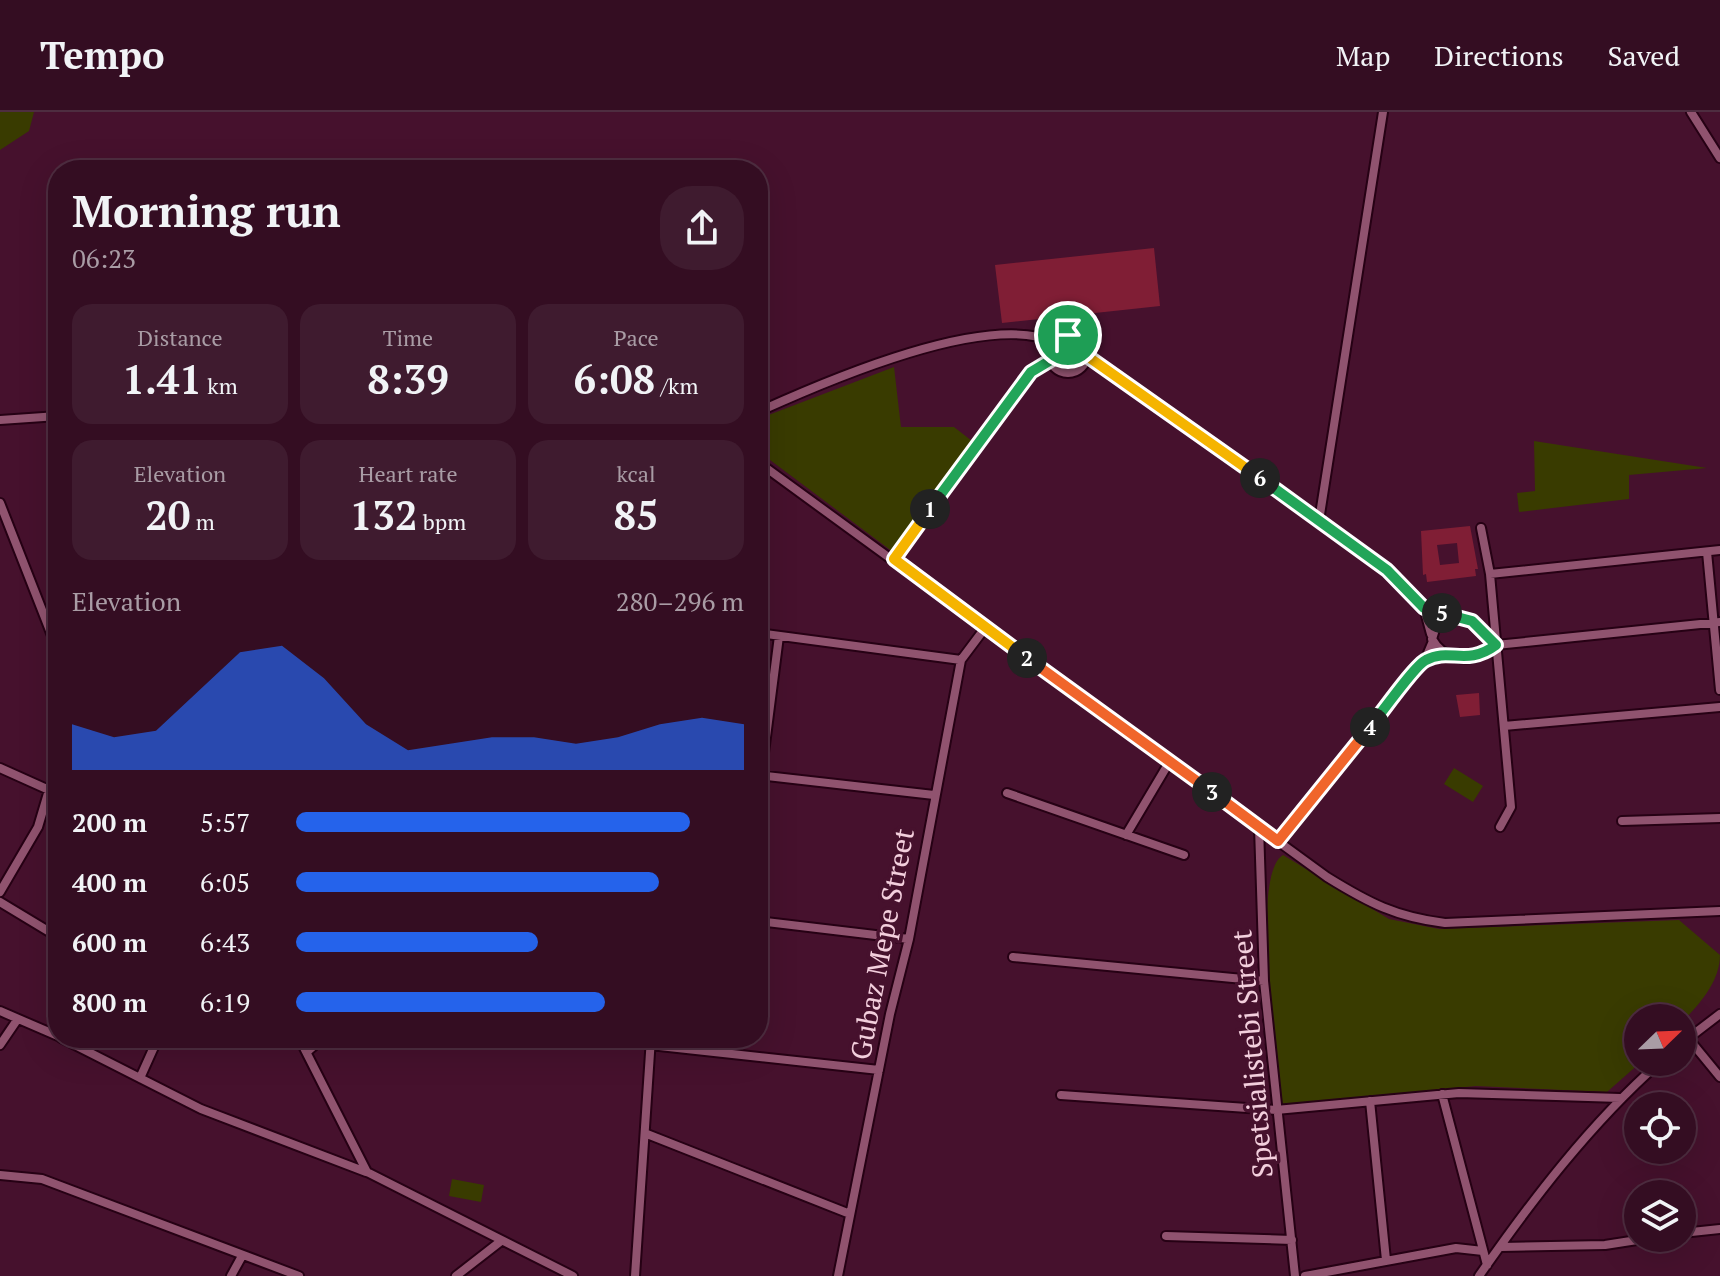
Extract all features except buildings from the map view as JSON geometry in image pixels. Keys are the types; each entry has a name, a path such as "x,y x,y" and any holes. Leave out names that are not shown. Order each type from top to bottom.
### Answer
{"street":[{"path":"1319,521 1383,112"},
{"path":"1691,112 1720,158"},
{"path":"768,407 917,349 1009,335 1039,336 1054,342"},
{"path":"1061,336 1074,336 1084,344 1087,356 1082,367 1070,373 1058,370 1051,360 1054,342 1061,336"},
{"path":"1087,356 1387,570 1424,608 1472,621 1496,645"},
{"path":"894,559 1025,379 1036,367 1051,360"},
{"path":"0,420 48,417"},
{"path":"768,469 1278,841 1372,905 1408,919 1445,923 1720,911"},
{"path":"0,503 48,625"},
{"path":"1481,528 1490,574 1511,807 1500,827"},
{"path":"1490,574 1720,550"},
{"path":"1707,552 1717,623 1720,690"},
{"path":"1424,608 1432,640 1447,655"},
{"path":"1278,841 1425,660 1436,626 1452,616"},
{"path":"1425,660 1447,655 1462,658 1483,655 1496,645 1717,623"},
{"name":"Gubaz Mepe Street","path":"838,1276 845,1256 850,1214 879,1070 909,939 961,660 985,628"},
{"path":"1483,655 1491,644 1486,633"},
{"path":"768,634 961,660"},
{"path":"768,712 779,636"},
{"path":"1504,726 1720,707"},
{"path":"1126,835 1170,761"},
{"path":"0,768 48,790"},
{"path":"768,776 934,795"},
{"path":"0,892 38,827 48,793"},
{"path":"1007,793 1184,855"},
{"path":"1622,821 1720,818"},
{"name":"Spetsialistebi Street","path":"1259,827 1264,981 1295,1276"},
{"path":"0,902 48,931"},
{"path":"768,922 909,939"},
{"path":"1013,957 1264,981"},
{"path":"0,1011 48,1032"},
{"path":"1696,1032 1720,1014"},
{"path":"0,1045 17,1020"},
{"path":"81,1048 201,1109 367,1172 573,1276"},
{"path":"140,1078 154,1048"},
{"path":"306,1048 367,1172"},
{"path":"308,1051 311,1048"},
{"path":"635,1276 651,1048"},
{"path":"700,1048 879,1070"},
{"path":"1696,1052 1720,1077"},
{"path":"1479,1276 1521,1216 1620,1098 1644,1076"},
{"path":"1061,1095 1276,1110 1442,1094 1620,1098"},
{"path":"1442,1094 1487,1265"},
{"path":"1370,1101 1386,1260"},
{"path":"647,1134 850,1214"},
{"path":"0,1175 42,1179 299,1276"},
{"path":"1709,1229 1720,1220"},
{"path":"1696,1231 1720,1229"},
{"path":"1166,1236 1292,1240"},
{"path":"456,1276 501,1241"},
{"path":"1501,1247 1624,1242"},
{"path":"1305,1276 1456,1248 1483,1251"},
{"path":"231,1276 242,1256"}],"shaded area":[{"path":"0,112 34,112 29,131 0,150"},
{"path":"894,367 901,427 954,427 972,441 893,552 768,458 768,415"},
{"path":"1534,441 1707,468 1629,475 1629,499 1519,512 1517,493 1535,491"},
{"path":"1454,768 1483,786 1473,802 1444,784"},
{"path":"1283,855 1389,919 1439,929 1679,920 1720,955 1717,974 1696,1008 1696,1004 1624,1004 1625,1076 1607,1092 1476,1086 1283,1105 1279,1102 1266,931 1273,869"},
{"path":"452,1179 484,1185 481,1202 449,1196"}],"route":[{"path":"1068,335 1080,339 1087,356 1387,570 1424,608 1472,621 1496,645 1477,657 1454,658 1447,655 1425,660 1278,841 894,559 1025,379 1036,367 1051,360 1054,342 1068,335"}]}
